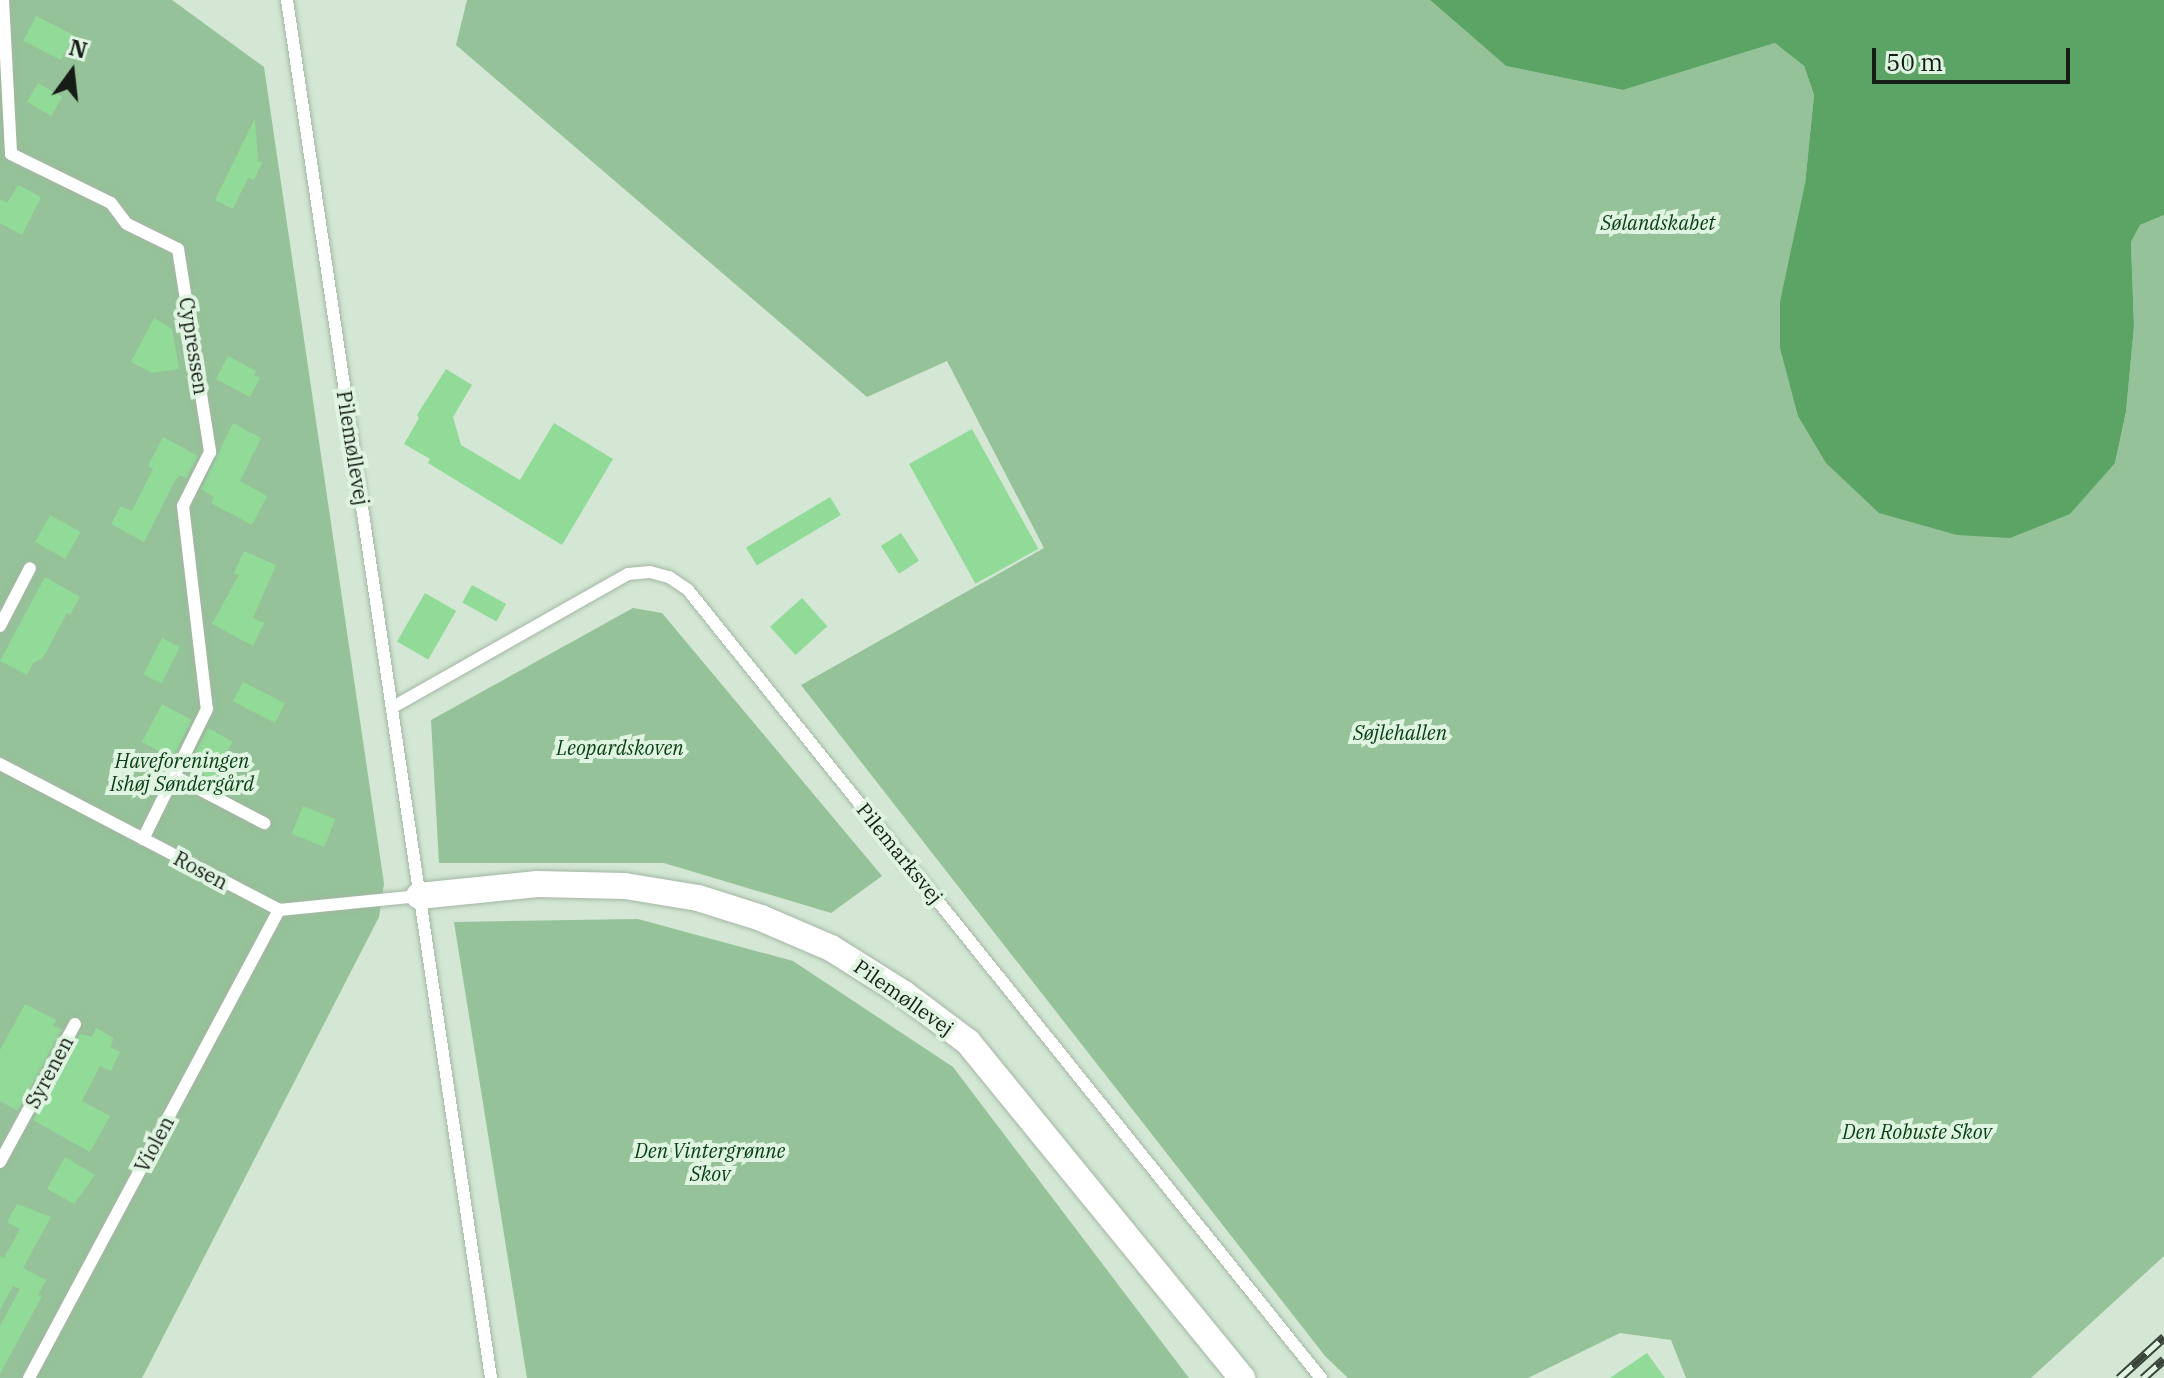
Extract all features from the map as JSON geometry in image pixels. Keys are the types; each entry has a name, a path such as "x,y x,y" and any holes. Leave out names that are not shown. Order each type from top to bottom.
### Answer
{"street":[{"name":"Pilemøllevej","path":"419,896 537,884 625,886 698,898 761,918 831,948 904,994 968,1042 1242,1378"}],"lane":[{"name":"Cypressen","path":"3,0 11,154 111,203 127,224 178,249 210,452 183,506 207,709 143,839"},
{"name":"Pilemøllevej","path":"287,0 491,1378"},
{"path":"0,626 30,568"},
{"name":"Pilemarksvej","path":"393,707 628,574 650,572 669,577 688,590 1321,1378"},
{"name":"Rosen","path":"0,764 279,910"},
{"path":"174,776 264,823"},
{"path":"279,910 419,896"},
{"name":"Violen","path":"29,1378 279,910"},
{"name":"Syrenen","path":"0,1162 75,1024"}],"green space":[{"name":"Haveforeningen Ishøj Søndergård","path":"0,0 172,0 264,67 384,884 379,917 142,1378 0,1378"},
{"name":"Søjlehallen","path":"467,0 1430,0 1506,66 1623,90 1775,43 1804,66 1814,95 1805,184 2115,463 2126,412 2134,326 2131,242 2140,225 2164,215 2164,1256 2031,1378 1686,1378 1671,1340 1620,1333 1528,1378 1348,1378 1325,1356 801,685 1044,548 947,361 867,397 456,45"},
{"name":"Leopardskoven","path":"633,608 662,613 882,876 831,913 664,863 439,863 431,720"},
{"name":"Den Vintergrønne Skov","path":"638,919 793,961 953,1067 1189,1378 527,1378 454,922"}],"shaded area":[{"path":"1430,0 2164,0 2164,215 2140,225 2131,242 2134,326 2126,412 2115,463 2070,514 2010,538 1957,535 1879,513 1826,463 1798,416 1780,348 1780,302 1805,184 1814,95 1804,66 1775,43 1623,90 1506,66"}],"building":[{"path":"36,16 73,35 61,60 23,41"},
{"path":"38,83 62,97 51,116 27,102"},
{"path":"255,118 258,161 262,163 254,180 248,178 233,209 215,200"},
{"path":"18,185 41,197 22,235 0,223 0,199 7,203"},
{"path":"154,318 172,329 179,369 152,373 131,362"},
{"path":"228,356 256,371 254,375 260,378 250,397 216,379"},
{"path":"446,369 472,385 453,417 461,445 520,480 554,423 613,459 562,545 428,463 430,459 404,444 419,418 417,415"},
{"path":"233,423 261,438 240,481 267,496 252,525 211,503 214,497 201,489"},
{"path":"972,429 1038,549 975,584 909,464"},
{"path":"163,437 198,456 186,479 180,475 174,482 144,542 111,524 121,506 132,511 153,469 148,466"},
{"path":"830,497 841,515 757,565 746,547"},
{"path":"50,515 81,532 66,559 35,542"},
{"path":"901,533 919,561 899,574 881,546"},
{"path":"244,551 276,565 253,618 264,623 253,646 212,624 239,575 234,573"},
{"path":"45,577 80,597 70,615 67,613 43,658 33,663 27,675 0,661"},
{"path":"472,585 506,604 496,621 462,602"},
{"path":"425,593 456,611 428,659 397,641"},
{"path":"802,598 827,626 795,655 770,627"},
{"path":"162,638 180,647 161,684 143,675"},
{"path":"243,682 285,703 275,723 233,702"},
{"path":"162,704 192,720 172,758 142,742"},
{"path":"208,728 233,742 222,761 232,766 221,786 189,765"},
{"path":"303,806 335,819 324,847 292,834"},
{"path":"25,1004 56,1020 53,1026 62,1029 18,1111 0,1101 0,1050"},
{"path":"96,1028 114,1038 110,1047 120,1052 111,1071 100,1066 82,1101 110,1116 90,1152 33,1120 80,1034 92,1037"},
{"path":"65,1157 95,1175 74,1204 47,1189"},
{"path":"17,1204 51,1217 23,1268 46,1280 38,1295 42,1296 0,1374 0,1326 20,1289 13,1286 0,1310 0,1256 4,1258 20,1229 7,1222"},
{"path":"1647,1353 1665,1378 1610,1378"}],"railway":[{"path":"2119,1378 2164,1337"},
{"path":"2143,1378 2164,1359"}],"park label":[{"name":"Sølandskabet","path":"1658,222"},
{"name":"Den Robuste Skov","path":"1917,1131"}]}
